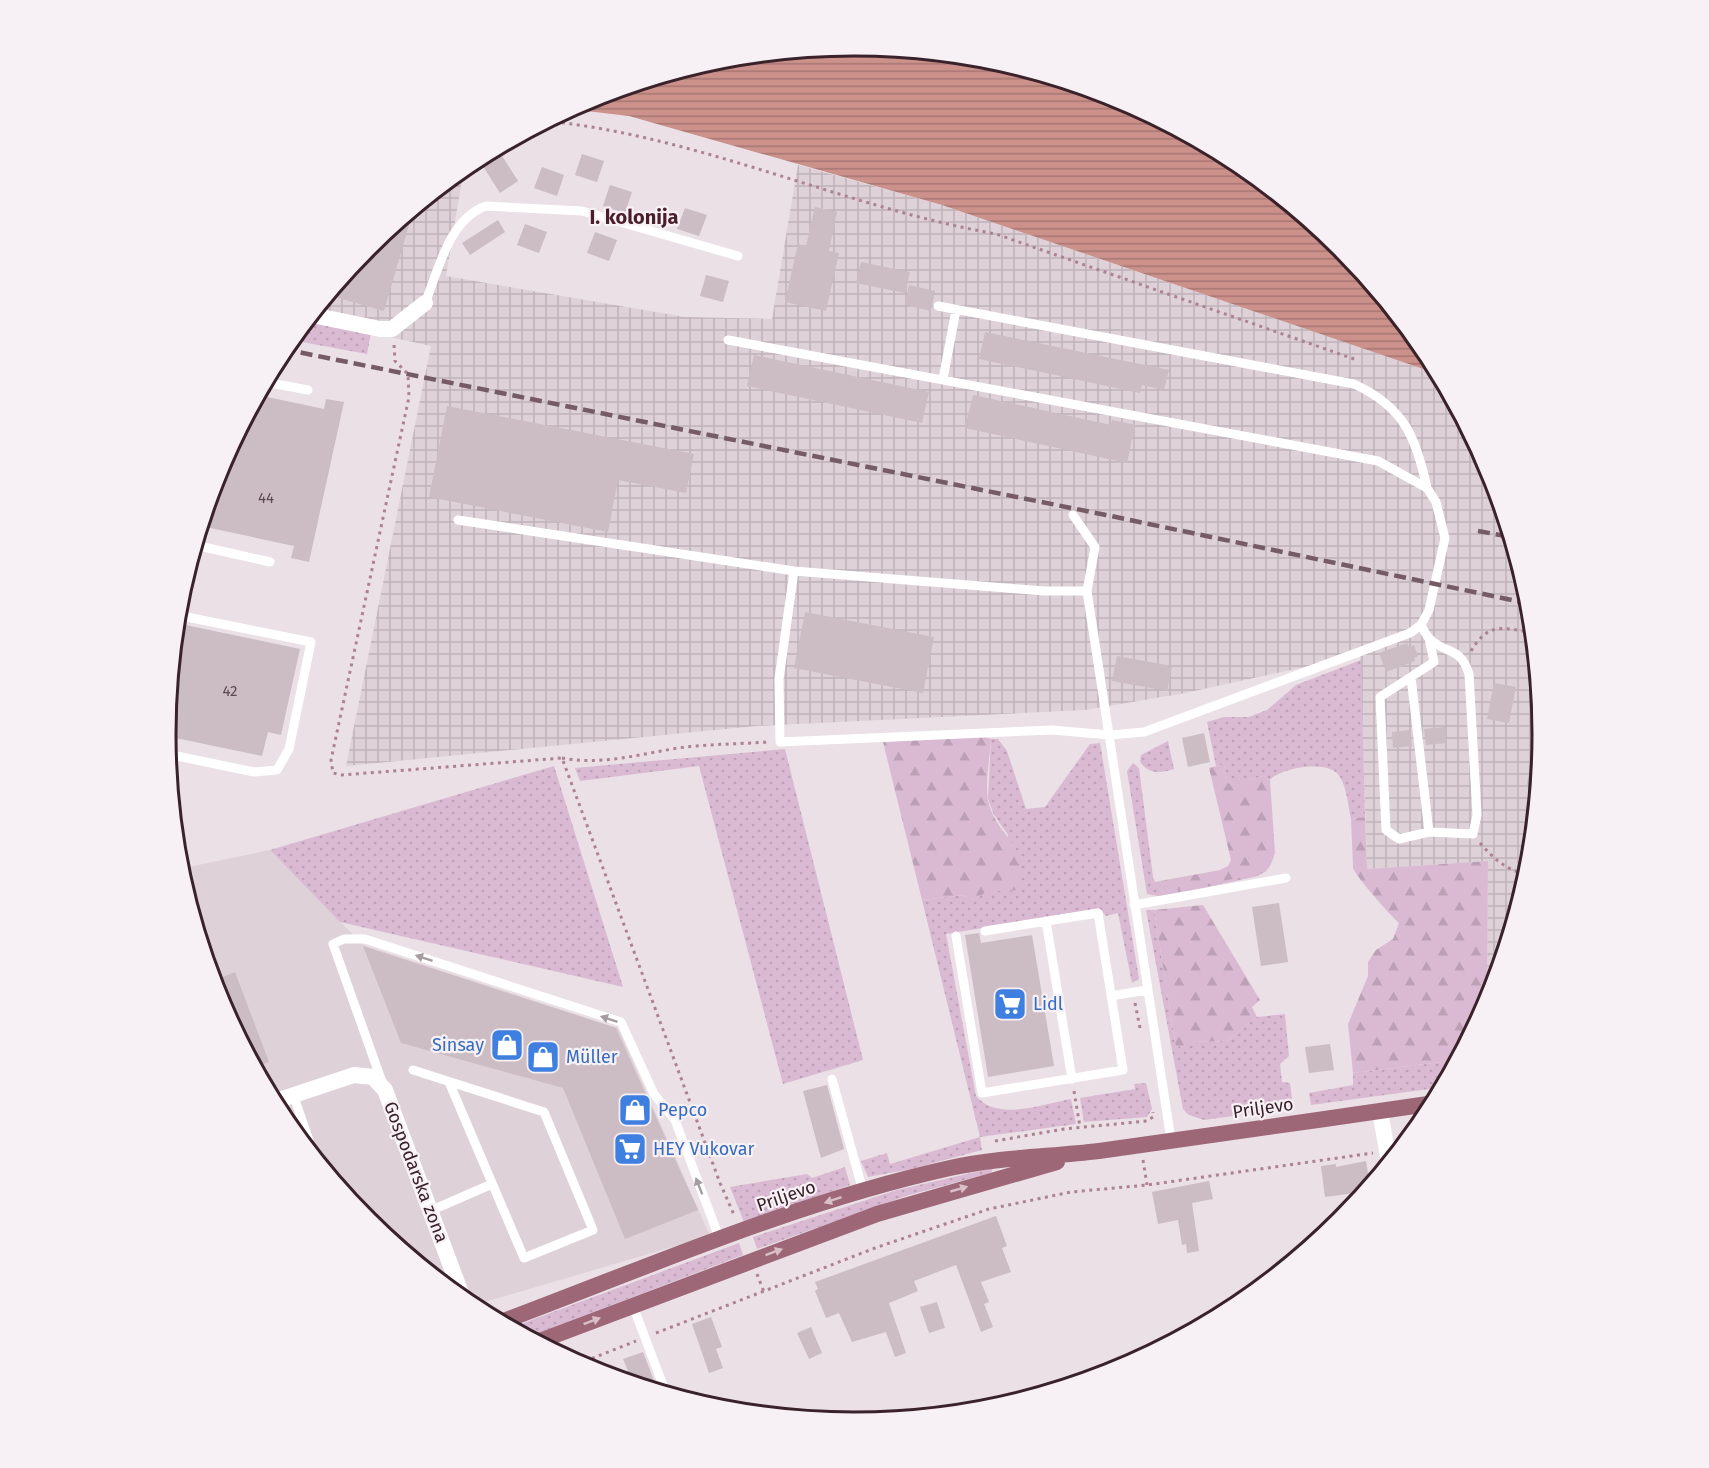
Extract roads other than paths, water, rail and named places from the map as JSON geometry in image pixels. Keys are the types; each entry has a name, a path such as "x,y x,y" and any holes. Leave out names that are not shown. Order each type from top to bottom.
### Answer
{"main road":[{"name":"Priljevo","path":"510,1319 720,1240 863,1191 986,1161 1096,1151 1423,1105"},
{"name":"Priljevo","path":"546,1339 752,1260 925,1199 1096,1151"}],"street":[{"path":"320,317 380,329 392,329 425,303"},
{"name":"Gospodarska zona","path":"282,1098 354,1075 373,1077 385,1090 457,1284"},
{"path":"1380,1111 1387,1154"}],"lane":[{"path":"425,303 457,228 474,210 486,206 582,211 738,256"},
{"path":"794,571 779,680 780,742 1052,730 1110,735 1144,732 1410,633 1421,625 1429,610 1445,538 1436,501 1427,488 1418,449 1407,426 1393,409 1372,392 1354,384 938,306"},
{"path":"943,379 956,309"},
{"path":"728,340 1378,461 1427,488"},
{"path":"274,384 308,390"},
{"path":"1073,515 1095,547 1087,591 1172,1140"},
{"path":"458,520 794,571 1044,591 1087,591"},
{"path":"202,547 270,562"},
{"path":"176,756 254,772 277,770 289,749 311,642 187,617"},
{"path":"1421,625 1429,638 1434,662 1380,696 1386,830 1399,839 1429,832 1473,834 1477,814 1469,674 1465,661 1458,653 1429,638"},
{"path":"1412,677 1429,832"},
{"path":"1134,905 1286,878"},
{"path":"956,936 982,1093 1123,1070 1098,913 985,931"},
{"path":"1046,921 1071,1079"},
{"path":"385,1090 333,944 344,939 365,939 621,1022 654,1094 675,1120 720,1240"},
{"path":"1111,996 1147,990"},
{"path":"413,1070 544,1112 593,1230 524,1258 449,1082"},
{"path":"832,1079 863,1191"},
{"path":"293,1094 307,1134"},
{"path":"430,1211 492,1184"},
{"path":"633,1306 662,1384"}],"railway":[{"path":"294,351 1106,515 1520,602"},
{"path":"1478,531 1503,536"}],"place":[{"name":"Lidl","path":"1010,1004"},
{"name":"Sinsay","path":"507,1045"},
{"name":"Müller","path":"543,1057"},
{"name":"Pepco","path":"635,1110"},
{"name":"HEY Vukovar","path":"630,1149"}],"district":[{"name":"I. kolonija","path":"634,217"}]}
